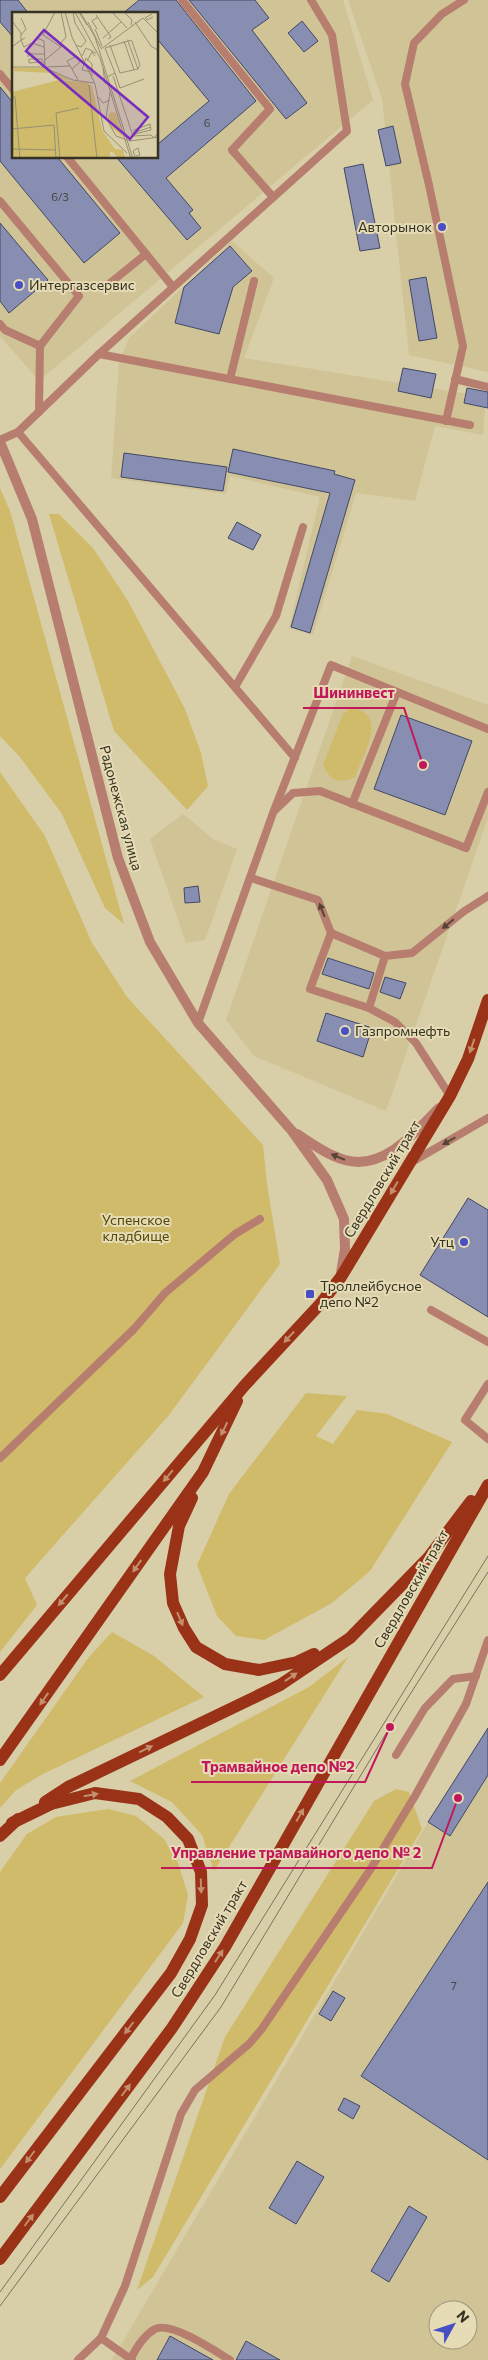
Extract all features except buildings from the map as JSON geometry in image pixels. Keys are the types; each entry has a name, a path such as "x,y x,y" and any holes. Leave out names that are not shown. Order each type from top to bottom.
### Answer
{"main road":[{"name":"Свердловский тракт","path":"0,1675 245,1385 322,1302 341,1277 450,1096 468,1058 488,1000"},
{"path":"245,1385 179,1526 170,1574 173,1603 184,1628 196,1648 225,1664 259,1670 297,1662 350,1638"},
{"path":"0,1760 203,1472"},
{"path":"0,1836 12,1823 68,1787 280,1685 350,1638 428,1558 488,1479"},
{"name":"Свердловский тракт","path":"0,2259 172,2028 225,1947 488,1485"},
{"path":"0,2197 171,1972 190,1940 202,1905 201,1872 188,1839 167,1817 139,1799 95,1793 51,1804 12,1823"}],"street":[{"name":"Радонежская улица","path":"0,441 32,520 118,858 150,942 198,1023 292,1131 327,1180 344,1219 345,1249 341,1277"},
{"path":"292,1131 320,1149 346,1160 372,1161 409,1140 450,1096"}],"lane":[{"path":"182,0 270,110 232,150 272,197"},
{"path":"0,441 18,432 99,354 347,131 332,35 311,0"},
{"path":"446,421 463,346 429,185 405,84 414,43 442,14 464,0"},
{"path":"0,74 12,89"},
{"path":"69,159 173,287"},
{"path":"0,201 79,296 40,346 39,412"},
{"path":"104,288 146,254"},
{"path":"230,379 254,281"},
{"path":"0,324 5,330 40,346"},
{"path":"99,354 470,425"},
{"path":"455,379 488,387"},
{"path":"18,432 295,758"},
{"path":"235,687 276,616 303,527"},
{"path":"198,1023 273,813 330,665 488,729"},
{"path":"352,804 397,692"},
{"path":"273,813 293,793 320,791 466,848 488,792"},
{"path":"251,878 318,900 331,933 310,989 369,1008 395,1022 416,1043 450,1096"},
{"path":"331,933 385,956 412,953 464,912 488,896"},
{"path":"369,1008 385,956"},
{"path":"409,1163 488,1118"},
{"path":"0,1458 134,1329 165,1293 236,1234 260,1219"},
{"path":"432,1310 488,1342"},
{"path":"488,1384 465,1420 488,1439"},
{"path":"78,2360 100,2338 125,2286 156,2184 181,2114 195,2090 249,2044 261,2030 364,1878 420,1787 466,1704 488,1640"},
{"path":"396,1755 425,1708 454,1679 476,1676"},
{"path":"100,2338 131,2360 142,2341 155,2329 169,2328 230,2360"}],"shaded area":[{"path":"0,0 343,0 373,100 39,381 0,336"},
{"name":"Авторынок","path":"348,0 488,0 488,372 409,355 382,99"},
{"path":"232,241 274,278 244,358 486,397 483,435 435,426 415,501 356,493 313,635 289,628 320,497 230,476 226,494 111,478 119,362 129,338"},
{"path":"352,656 488,705 488,818 386,1111 254,1056 226,1020"},
{"path":"183,814 213,839 237,849 205,940 186,943 150,839"},
{"path":"488,1728 488,2360 112,2360 428,1822"}],"green space":[{"path":"0,488 10,511 124,924 105,908 62,814 20,757 0,736"},
{"path":"49,514 59,514 93,548 128,601 185,709 201,753 208,786 187,810 114,731"},
{"path":"351,708 363,711 369,718 372,726 371,736 355,777 340,781 328,774 323,765 343,714"},
{"name":"Успенское кладбище","path":"0,772 45,836 92,943 127,997 263,1145 267,1184 280,1264 169,1415 25,1578 37,1605 0,1652"},
{"path":"306,1393 347,1396 316,1436 333,1444 357,1410 387,1414 452,1442 370,1571 332,1603 264,1640 236,1636 217,1616 197,1565 229,1494"},
{"path":"112,1632 154,1656 204,1697 43,1774 16,1790 0,1808 0,1783 89,1657"},
{"path":"348,1657 214,1871 202,1835 172,1802 130,1781 309,1687"},
{"path":"396,1789 409,1792 422,1829 153,2277 137,2290 225,2037 374,1801"},
{"path":"108,1809 136,1816 164,1839 178,1863 188,1895 183,1923 0,2169 0,1872 27,1834 56,1817"}],"tram line":[{"path":"0,2292 215,1995 488,1556"},
{"path":"0,2306 221,2007 402,1707 488,1572"}],"place":[{"name":"Авторынок","path":"442,227"},
{"name":"Интергазсервис","path":"19,285"},
{"name":"Шининвест","path":"423,765"},
{"name":"Газпромнефть","path":"345,1031"},
{"name":"Утц","path":"464,1242"},
{"name":"Троллейбусное депо №2","path":"310,1294"},
{"name":"Трамвайное депо №2","path":"390,1727"},
{"name":"Управление трамвайного депо № 2","path":"458,1798"}]}
